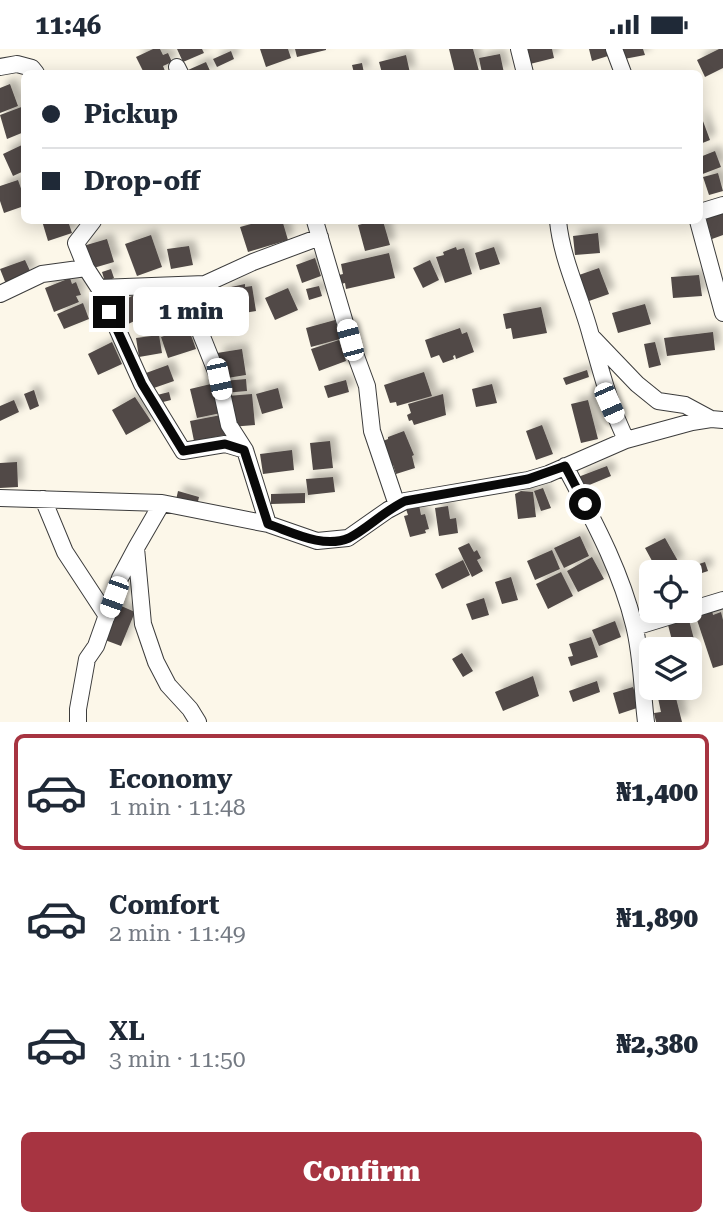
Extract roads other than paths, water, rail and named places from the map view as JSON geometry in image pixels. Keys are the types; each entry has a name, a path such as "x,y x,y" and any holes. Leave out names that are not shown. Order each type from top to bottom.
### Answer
{"street":[{"path":"519,49 524,70"},
{"path":"614,49 622,70"},
{"path":"0,67 17,64 34,70"},
{"path":"703,211 723,205"},
{"path":"91,224 76,243 86,268 99,288 142,384 183,451 225,444 244,450"},
{"path":"316,224 350,340 367,386 372,431 397,505"},
{"path":"558,224 563,252 591,336 609,403 626,440"},
{"path":"699,224 723,313"},
{"path":"99,288 205,284 253,262 320,237"},
{"path":"0,294 42,274 86,268"},
{"path":"205,284 201,334 219,379 229,425 244,450 268,524"},
{"path":"591,336 637,384 658,401 685,405 717,420"},
{"path":"0,498 162,503 268,524 317,541 332,541 348,538 397,505 429,496 528,479 626,440 717,420"},
{"path":"565,466 618,573 635,627 646,722"},
{"path":"43,499 65,552 107,616"},
{"path":"78,722 87,659 96,646 120,578 162,503"},
{"path":"136,548 143,624 156,662 168,685 198,722"},
{"path":"702,606 723,600"},
{"path":"635,627 647,623"}]}
